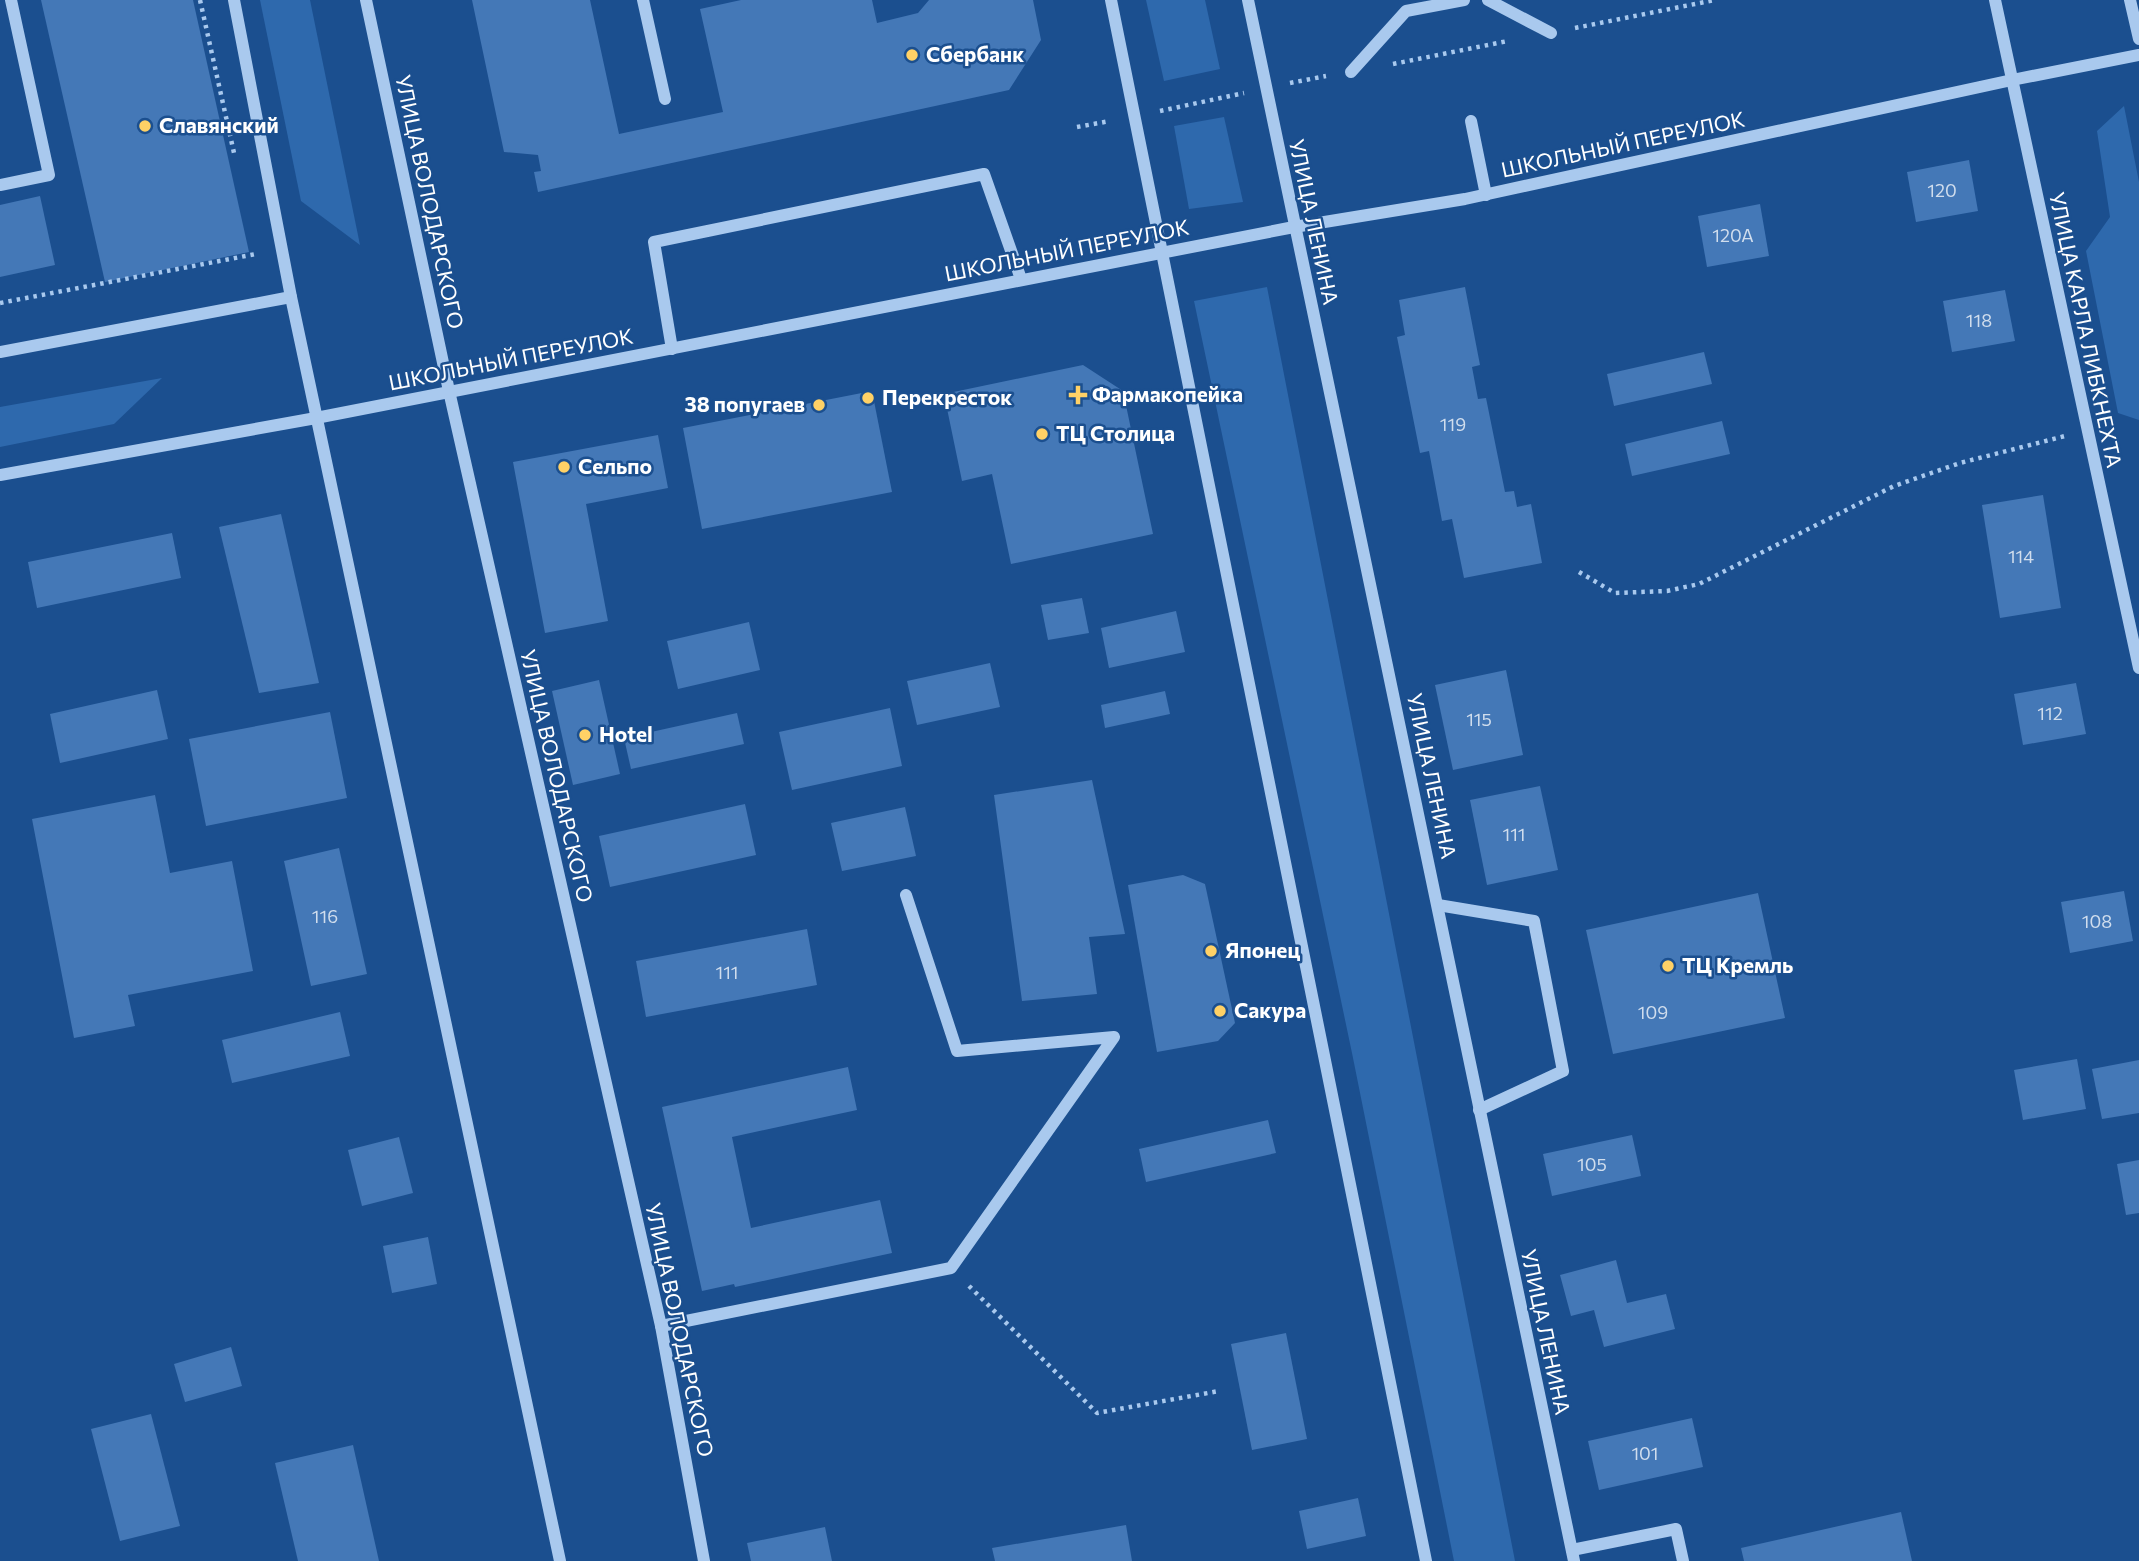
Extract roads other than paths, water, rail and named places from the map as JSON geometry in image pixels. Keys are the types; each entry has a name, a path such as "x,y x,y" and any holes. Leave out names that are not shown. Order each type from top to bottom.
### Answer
{"street":[{"path":"0,185 49,175 11,0"},
{"path":"234,0 316,418 560,1561"},
{"name":"УЛИЦА ВОЛОДАРСКОГО","path":"366,0 449,391 661,1326 704,1561"},
{"path":"643,0 665,99"},
{"path":"1111,0 1426,1561"},
{"name":"УЛИЦА ЛЕНИНА","path":"1248,0 1573,1555"},
{"path":"1351,72 1406,12 1464,0"},
{"path":"1488,0 1551,33"},
{"name":"УЛИЦА КАРЛА ЛИБКНЕХТА","path":"1995,0 2139,668"},
{"path":"2130,0 2139,38"},
{"name":"ШКОЛЬНЫЙ ПЕРЕУЛОК","path":"0,475 316,418 1294,227 1486,195 2012,80 2139,55"},
{"path":"1471,121 1486,195"},
{"path":"672,349 654,242 984,174 1021,279"},
{"path":"0,352 291,297"},
{"path":"661,1326 951,1268 1114,1037 957,1051 905,895"},
{"path":"1438,905 1534,921 1563,1071 1479,1110"},
{"path":"1573,1555 1676,1529 1683,1561"}],"place":[{"name":"Сбербанк","path":"912,55"},
{"name":"Славянский","path":"145,126"},
{"name":"Фармакопейка","path":"1078,395"},
{"name":"Перекресток","path":"868,398"},
{"name":"38 попугаев","path":"819,405"},
{"name":"ТЦ Столица","path":"1042,434"},
{"name":"Сельпо","path":"564,467"},
{"name":"Hotel","path":"585,735"},
{"name":"Японец","path":"1211,951"},
{"name":"ТЦ Кремль","path":"1668,966"},
{"name":"Сакура","path":"1220,1011"}]}
